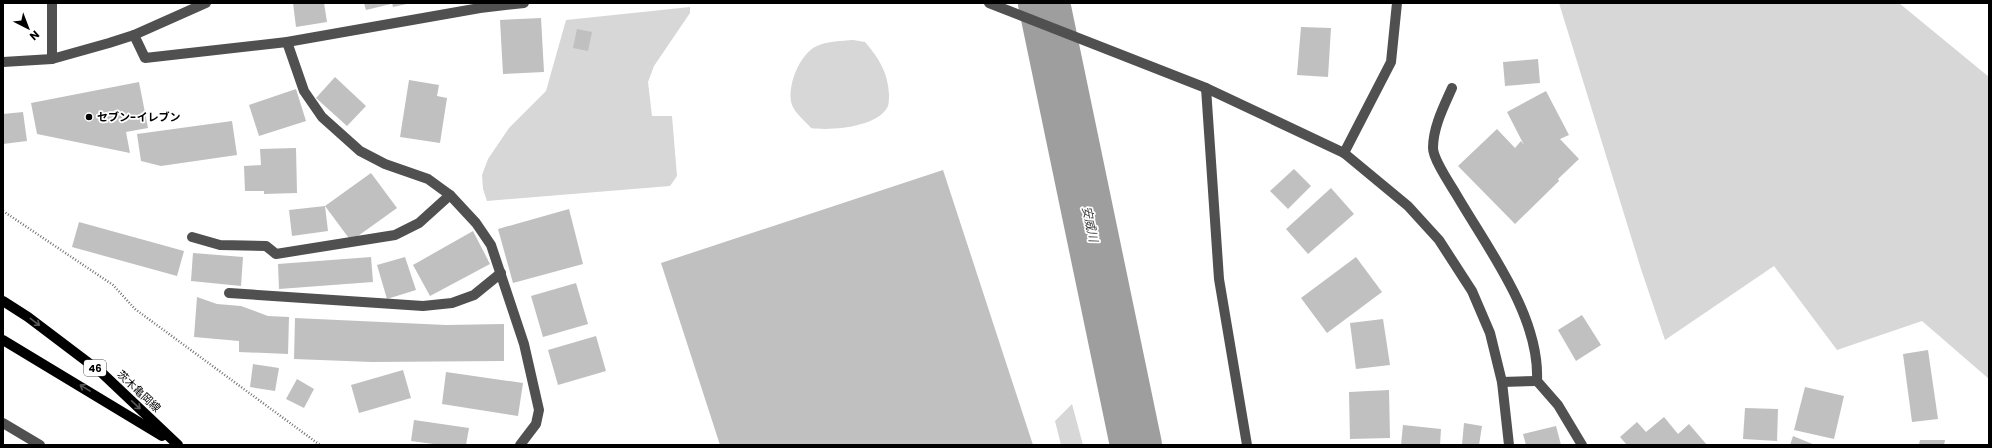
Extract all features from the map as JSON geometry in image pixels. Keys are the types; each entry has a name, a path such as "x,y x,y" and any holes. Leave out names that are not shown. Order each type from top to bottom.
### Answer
{"main road":[{"name":"茨木亀岡線","path":"3,300 102,373 178,445"},
{"name":"茨木亀岡線","path":"3,340 178,445"}],"street":[{"path":"52,3 52,59"},
{"path":"3,62 52,59 134,35 206,3"},
{"path":"134,35 145,58 287,42 480,8 524,3"},
{"path":"989,3 1206,88 1344,153 1408,206 1439,240 1472,291 1490,333 1502,382 1509,445"},
{"path":"1344,153 1391,62 1397,3"},
{"path":"287,42 304,91 322,117 360,151 385,164 428,178 450,195 476,223 492,244 524,344 539,410 536,424 520,445"},
{"path":"1206,88 1219,279 1247,445"},
{"path":"1452,88 1437,124 1433,149 1443,172 1509,285 1528,323 1538,363 1537,381 1558,405 1582,445"},
{"path":"192,236 220,245 266,246 276,254 388,237 419,223 450,195"},
{"path":"229,293 423,306 452,303 474,295 501,273"},
{"path":"1502,382 1537,381"},
{"path":"3,423 40,445"}],"path":[{"path":"3,211 114,285 135,309 320,445"}],"shaded area":[{"path":"1559,3 1899,3 1989,77 1989,379 1922,321 1837,350 1774,266 1665,340 1641,269"},
{"path":"690,7 690,13 654,66 648,82 652,116 672,116 677,176 670,186 487,201 483,189 482,175 488,159 509,128 546,91 566,20"},
{"path":"853,40 865,42 875,54 882,66 887,79 889,97 888,106 883,113 875,119 865,123 842,128 811,128 792,105 791,89 796,71 805,56 817,46 830,42"},
{"path":"1072,404 1083,445 1061,445 1055,421"}],"building":[{"path":"293,3 324,3 327,22 296,27"},
{"path":"364,3 391,3 391,4 366,10"},
{"path":"392,3 407,3 407,4 393,7"},
{"path":"541,18 544,72 503,74 500,20"},
{"path":"1301,27 1331,28 1328,77 1297,75"},
{"path":"577,29 592,32 588,51 573,48"},
{"path":"1538,59 1540,83 1505,86 1503,62"},
{"path":"335,77 366,106 347,126 316,98"},
{"path":"409,80 439,85 437,96 447,98 440,143 400,137"},
{"path":"139,82 148,128 126,132 130,153 37,134 31,103"},
{"path":"296,89 306,121 259,136 249,105"},
{"path":"1546,91 1569,135 1560,139 1579,159 1515,224 1458,166 1497,129 1515,148 1521,141 1524,145 1507,112"},
{"path":"23,112 27,141 3,144 3,114"},
{"path":"232,121 237,155 161,166 141,161 137,134"},
{"path":"296,148 297,193 264,194 264,191 245,191 244,166 261,165 260,149"},
{"path":"1294,169 1311,186 1288,209 1270,191"},
{"path":"943,170 1033,445 720,445 661,263"},
{"path":"371,173 397,208 351,241 325,206"},
{"path":"1331,188 1354,214 1308,254 1286,229"},
{"path":"325,206 328,231 292,236 289,210"},
{"path":"569,209 583,264 513,283 498,229"},
{"path":"79,222 184,251 177,276 72,247"},
{"path":"473,231 490,264 430,296 413,265"},
{"path":"193,253 243,257 241,286 191,281"},
{"path":"371,257 373,282 279,289 278,264"},
{"path":"405,257 416,290 387,299 377,265"},
{"path":"1356,257 1382,292 1327,333 1301,298"},
{"path":"576,283 588,324 543,337 531,296"},
{"path":"197,297 217,304 241,306 268,316 289,317 288,354 239,352 239,341 194,337"},
{"path":"1582,315 1601,345 1576,361 1558,330"},
{"path":"295,318 446,325 504,324 504,361 372,362 294,359"},
{"path":"1383,319 1390,365 1356,369 1350,323"},
{"path":"596,336 606,371 558,385 548,350"},
{"path":"1928,350 1938,419 1912,422 1903,354"},
{"path":"253,364 279,368 275,391 250,387"},
{"path":"403,370 411,398 359,413 351,385"},
{"path":"446,372 523,383 518,416 442,404"},
{"path":"297,379 314,389 304,408 286,399"},
{"path":"1805,387 1844,396 1834,439 1794,430"},
{"path":"1389,390 1390,438 1350,439 1349,392"},
{"path":"1745,408 1778,409 1777,441 1743,439"},
{"path":"1664,417 1678,434 1689,424 1707,445 1627,445 1620,437 1637,422 1646,432"},
{"path":"414,420 469,428 466,445 441,445 411,441"},
{"path":"1464,423 1482,426 1479,445 1462,445"},
{"path":"1403,425 1441,429 1440,445 1401,445"},
{"path":"1556,426 1561,445 1526,445 1523,434"},
{"path":"1793,436 1815,445 1790,445"},
{"path":"1920,440 1945,440 1944,445 1919,445"}],"waterway":[{"name":"安威川","path":"1044,3 1136,445"}],"place":[{"name":"セブン-イレブン","path":"89,117"}]}
